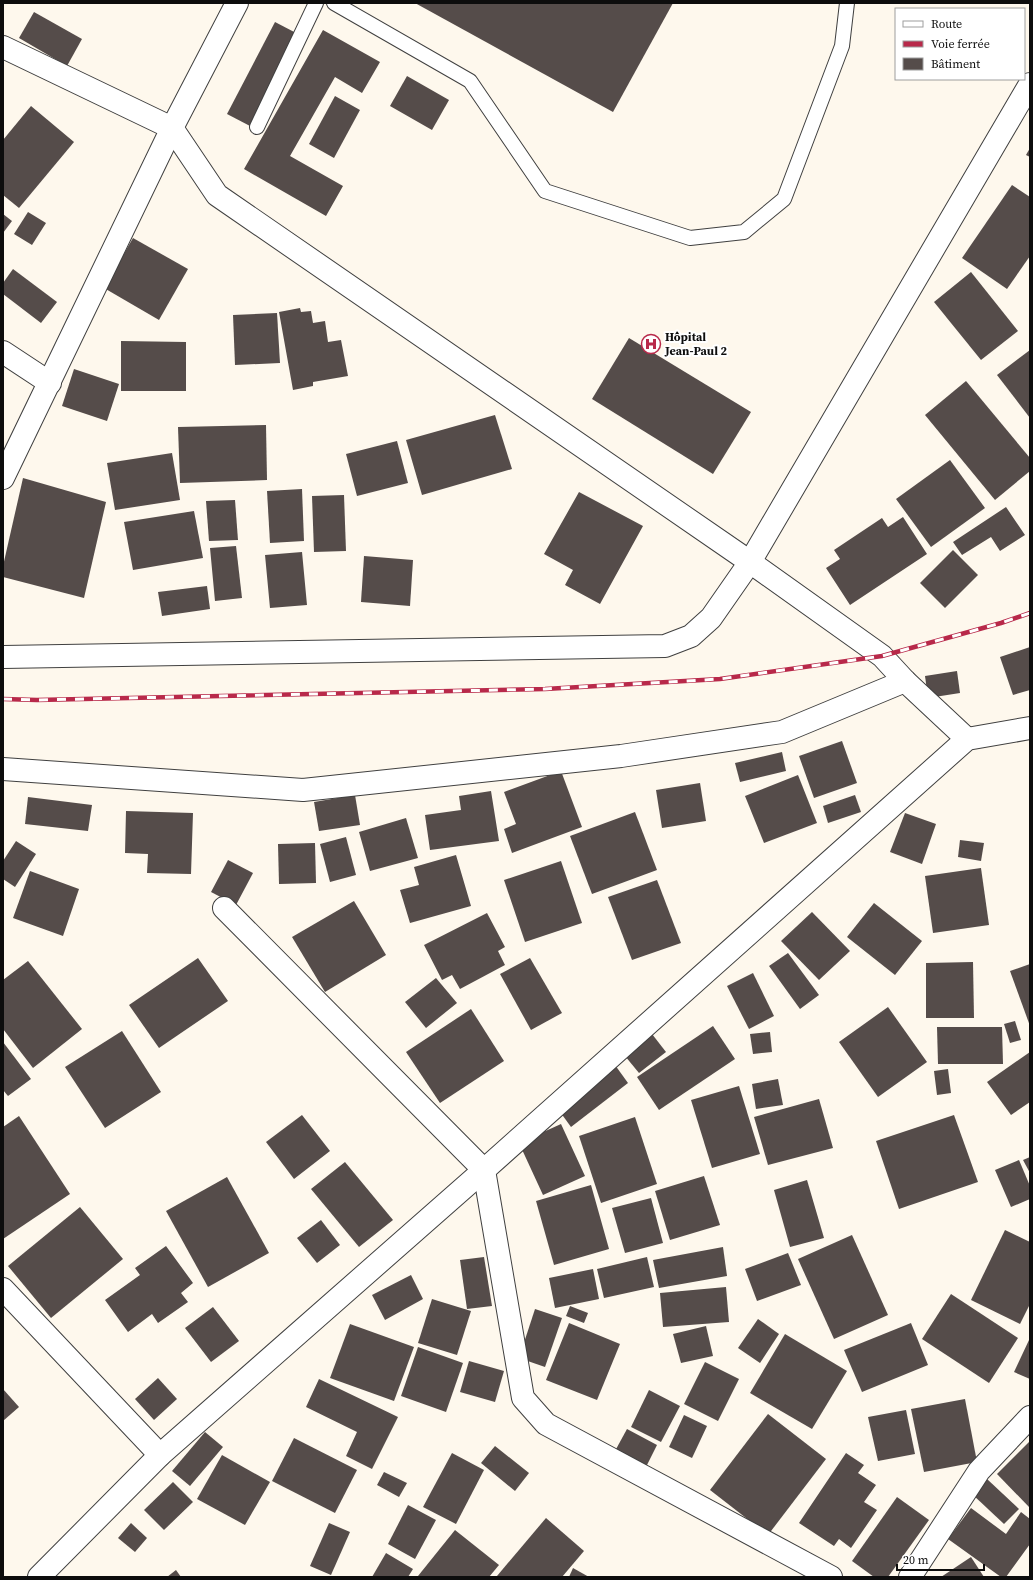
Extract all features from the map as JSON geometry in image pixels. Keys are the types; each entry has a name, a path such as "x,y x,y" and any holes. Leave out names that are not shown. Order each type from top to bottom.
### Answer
{"street":[{"path":"3,478 50,384 172,128 237,3"},
{"path":"3,46 172,128 217,195 750,562 882,656 905,681 967,740"},
{"path":"3,657 665,646 691,636 711,618 750,562 1030,84"},
{"path":"3,352 50,384"},
{"path":"3,769 303,790 622,756 782,732 905,681"},
{"path":"39,1577 160,1455 484,1170 967,740 1030,728"},
{"path":"224,908 484,1170 523,1398 546,1424 831,1577"},
{"path":"3,1289 160,1455"},
{"path":"910,1577 980,1471 1030,1417"}],"lane":[{"path":"257,127 316,3"},
{"path":"334,3 470,80 544,190 690,238 744,232 784,199 842,46 846,3"}],"building":[{"path":"415,3 673,3 613,112"},
{"path":"34,12 82,39 67,66 19,38"},
{"path":"275,22 298,34 250,126 227,114"},
{"path":"323,30 380,62 362,93 335,77 290,156 343,186 326,216 244,169"},
{"path":"407,76 449,100 432,130 390,106"},
{"path":"335,96 360,110 334,158 309,144"},
{"path":"31,106 74,142 19,208 3,195 3,140"},
{"path":"1030,148 1030,157 1026,155"},
{"path":"1012,185 1030,197 1030,256 1007,289 962,258"},
{"path":"28,212 46,223 32,245 14,234"},
{"path":"3,214 12,221 3,233"},
{"path":"133,238 188,269 159,320 104,288"},
{"path":"13,269 57,302 41,323 3,294 3,283"},
{"path":"971,272 1018,331 981,360 934,302"},
{"path":"300,308 301,312 311,311 313,323 325,321 328,342 341,340 348,376 313,382 313,386 293,390 279,312"},
{"path":"277,313 280,363 235,365 233,315"},
{"path":"629,338 751,412 713,474 592,399"},
{"path":"121,341 186,342 186,391 121,391"},
{"path":"1030,350 1030,418 997,375"},
{"path":"74,369 119,384 107,421 62,406"},
{"path":"966,381 1030,458 1030,471 995,500 925,415"},
{"path":"495,415 512,469 422,495 406,440"},
{"path":"266,425 267,480 180,483 178,427"},
{"path":"397,441 408,483 357,496 346,454"},
{"path":"172,453 180,500 115,510 107,463"},
{"path":"950,460 985,508 931,547 896,499"},
{"path":"23,478 106,502 84,598 3,577 3,566"},
{"path":"302,489 304,541 270,543 267,491"},
{"path":"579,492 643,526 600,604 565,585 573,570 544,554"},
{"path":"344,495 346,551 314,552 312,496"},
{"path":"235,500 238,540 209,541 206,501"},
{"path":"1006,507 1025,535 1000,551 991,537 962,555 953,542"},
{"path":"194,511 203,558 133,570 124,522"},
{"path":"903,517 927,554 850,605 826,568 840,559 834,550 882,518 888,527"},
{"path":"236,546 242,598 215,601 210,548"},
{"path":"953,550 978,575 945,608 920,583"},
{"path":"302,552 307,605 270,608 265,555"},
{"path":"364,556 413,560 410,606 361,602"},
{"path":"207,586 210,609 162,616 158,592"},
{"path":"1030,647 1030,690 1013,695 1000,657"},
{"path":"957,671 960,693 928,698 925,676"},
{"path":"842,741 857,783 814,798 799,756"},
{"path":"782,752 786,771 740,782 735,763"},
{"path":"561,771 582,827 512,853 504,829 516,824 504,792"},
{"path":"798,775 817,823 764,843 745,796"},
{"path":"700,783 706,821 662,828 656,790"},
{"path":"491,791 499,841 430,850 425,815 461,810 459,796"},
{"path":"355,795 360,825 319,831 314,802"},
{"path":"855,795 861,812 828,823 823,806"},
{"path":"28,797 92,805 88,831 25,824"},
{"path":"126,811 193,813 191,874 147,873 148,854 125,853"},
{"path":"635,812 657,870 592,894 570,836"},
{"path":"905,813 936,824 922,864 890,852"},
{"path":"406,818 418,858 370,871 359,832"},
{"path":"346,837 356,875 330,882 320,844"},
{"path":"960,840 984,843 981,861 958,857"},
{"path":"16,841 36,854 15,887 3,879 3,861"},
{"path":"315,843 316,883 279,884 278,844"},
{"path":"456,855 471,906 410,923 400,890 419,885 414,867"},
{"path":"228,860 253,873 236,905 211,892"},
{"path":"561,861 582,923 525,942 504,880"},
{"path":"981,868 989,925 933,933 925,876"},
{"path":"30,871 79,889 63,936 13,918"},
{"path":"657,880 681,943 632,960 608,897"},
{"path":"354,901 386,955 325,992 292,937"},
{"path":"874,903 922,941 895,975 847,937"},
{"path":"812,912 850,951 819,980 781,941"},
{"path":"487,913 505,947 498,951 505,965 460,989 452,975 442,980 424,945"},
{"path":"788,953 819,995 800,1009 769,966"},
{"path":"198,958 228,1001 159,1048 129,1005"},
{"path":"530,958 562,1013 531,1030 500,974"},
{"path":"28,961 82,1029 33,1068 3,1029 3,980"},
{"path":"973,962 974,1018 926,1018 926,963"},
{"path":"1030,964 1030,1026 1010,971"},
{"path":"753,973 774,1016 749,1029 727,986"},
{"path":"436,978 457,1003 426,1028 405,1002"},
{"path":"888,1007 927,1062 878,1097 839,1042"},
{"path":"471,1009 504,1061 440,1103 406,1052"},
{"path":"1015,1021 1021,1040 1010,1043 1004,1024"},
{"path":"713,1026 735,1059 659,1110 637,1077"},
{"path":"937,1027 1002,1027 1003,1064 938,1064"},
{"path":"122,1031 161,1092 105,1128 65,1067"},
{"path":"770,1032 772,1052 753,1054 750,1034"},
{"path":"652,1034 666,1052 639,1073 625,1056"},
{"path":"3,1042 31,1079 8,1096 3,1090"},
{"path":"1030,1052 1030,1102 1011,1115 987,1082"},
{"path":"615,1065 628,1083 571,1127 558,1109"},
{"path":"948,1069 951,1093 937,1095 934,1071"},
{"path":"778,1079 783,1105 756,1109 752,1084"},
{"path":"739,1086 760,1154 712,1168 691,1100"},
{"path":"819,1099 833,1148 768,1165 754,1117"},
{"path":"302,1115 330,1151 294,1179 266,1142"},
{"path":"954,1115 978,1182 899,1209 876,1141"},
{"path":"19,1116 70,1194 3,1239 3,1127"},
{"path":"635,1117 657,1184 601,1203 579,1136"},
{"path":"561,1124 585,1176 543,1195 519,1143"},
{"path":"1030,1157 1030,1173 1023,1160"},
{"path":"1019,1160 1030,1186 1030,1199 1011,1207 995,1170"},
{"path":"345,1162 393,1220 359,1247 311,1189"},
{"path":"704,1176 720,1225 670,1240 655,1191"},
{"path":"227,1177 269,1253 208,1287 166,1211"},
{"path":"807,1180 824,1238 790,1247 774,1190"},
{"path":"591,1185 609,1249 554,1265 536,1201"},
{"path":"651,1198 663,1243 625,1253 612,1208"},
{"path":"80,1207 123,1259 51,1318 8,1266"},
{"path":"321,1220 340,1245 317,1263 297,1238"},
{"path":"1005,1230 1030,1242 1030,1304 1020,1324 971,1300"},
{"path":"852,1235 888,1315 834,1339 798,1259"},
{"path":"166,1246 193,1283 181,1293 188,1302 158,1323 152,1314 128,1332 105,1300 140,1275 135,1268"},
{"path":"723,1247 727,1276 659,1288 653,1260"},
{"path":"788,1253 801,1285 757,1301 745,1269"},
{"path":"484,1257 492,1306 467,1309 460,1260"},
{"path":"647,1257 654,1287 604,1298 597,1269"},
{"path":"593,1269 599,1299 555,1308 549,1278"},
{"path":"411,1275 423,1299 385,1320 372,1295"},
{"path":"726,1287 729,1322 663,1327 660,1293"},
{"path":"951,1294 1018,1338 989,1383 922,1339"},
{"path":"432,1299 471,1311 457,1355 418,1343"},
{"path":"570,1306 588,1313 584,1323 566,1316"},
{"path":"213,1307 239,1341 211,1362 185,1328"},
{"path":"535,1309 562,1318 545,1367 519,1358"},
{"path":"758,1319 779,1334 760,1363 738,1348"},
{"path":"569,1323 620,1344 597,1400 546,1380"},
{"path":"911,1323 928,1365 862,1392 844,1350"},
{"path":"350,1324 414,1347 394,1401 330,1378"},
{"path":"706,1326 713,1356 681,1363 673,1334"},
{"path":"785,1334 847,1371 812,1429 750,1393"},
{"path":"1029,1340 1030,1341 1030,1379 1014,1372"},
{"path":"418,1347 463,1363 446,1412 401,1396"},
{"path":"469,1361 504,1371 495,1402 460,1392"},
{"path":"705,1362 739,1379 718,1421 684,1404"},
{"path":"158,1378 177,1399 154,1420 135,1399"},
{"path":"319,1379 398,1417 372,1469 346,1456 357,1432 306,1407"},
{"path":"3,1389 19,1407 3,1421"},
{"path":"649,1390 680,1406 661,1442 631,1427"},
{"path":"965,1399 977,1462 924,1472 911,1409"},
{"path":"906,1410 915,1454 878,1461 868,1417"},
{"path":"768,1414 826,1459 768,1535 710,1490"},
{"path":"684,1415 707,1426 692,1458 669,1447"},
{"path":"627,1429 657,1445 646,1467 615,1451"},
{"path":"205,1432 223,1447 190,1486 172,1471"},
{"path":"294,1438 357,1470 335,1513 272,1481"},
{"path":"1030,1441 1030,1508 997,1474"},
{"path":"495,1446 529,1473 515,1491 481,1463"},
{"path":"452,1453 484,1470 456,1524 423,1507"},
{"path":"846,1453 864,1465 858,1473 876,1485 864,1502 877,1510 851,1548 839,1539 834,1546 799,1523"},
{"path":"222,1455 270,1482 245,1525 197,1499"},
{"path":"384,1472 407,1483 399,1497 377,1485"},
{"path":"987,1479 1019,1509 1004,1524 972,1494"},
{"path":"173,1482 193,1502 164,1530 144,1510"},
{"path":"897,1497 929,1520 888,1577 874,1577 852,1561"},
{"path":"408,1505 436,1520 415,1559 388,1544"},
{"path":"971,1508 1006,1534 1021,1512 1030,1519 1030,1544 1006,1577 1001,1577 948,1539"},
{"path":"546,1518 584,1551 562,1577 498,1577 497,1576"},
{"path":"131,1523 147,1538 135,1552 118,1538"},
{"path":"329,1523 350,1532 331,1575 310,1566"},
{"path":"455,1530 499,1565 489,1577 419,1577 418,1576"},
{"path":"386,1553 413,1569 408,1577 372,1577"},
{"path":"971,1557 984,1577 941,1577"},
{"path":"573,1568 589,1577 569,1577"},
{"path":"176,1570 181,1577 167,1577"}],"railway":[{"path":"3,699 37,700 545,689 720,679 882,656 1001,623 1030,613"}],"place":[{"name":"Hôpital Jean-Paul 2","path":"651,344"}]}
